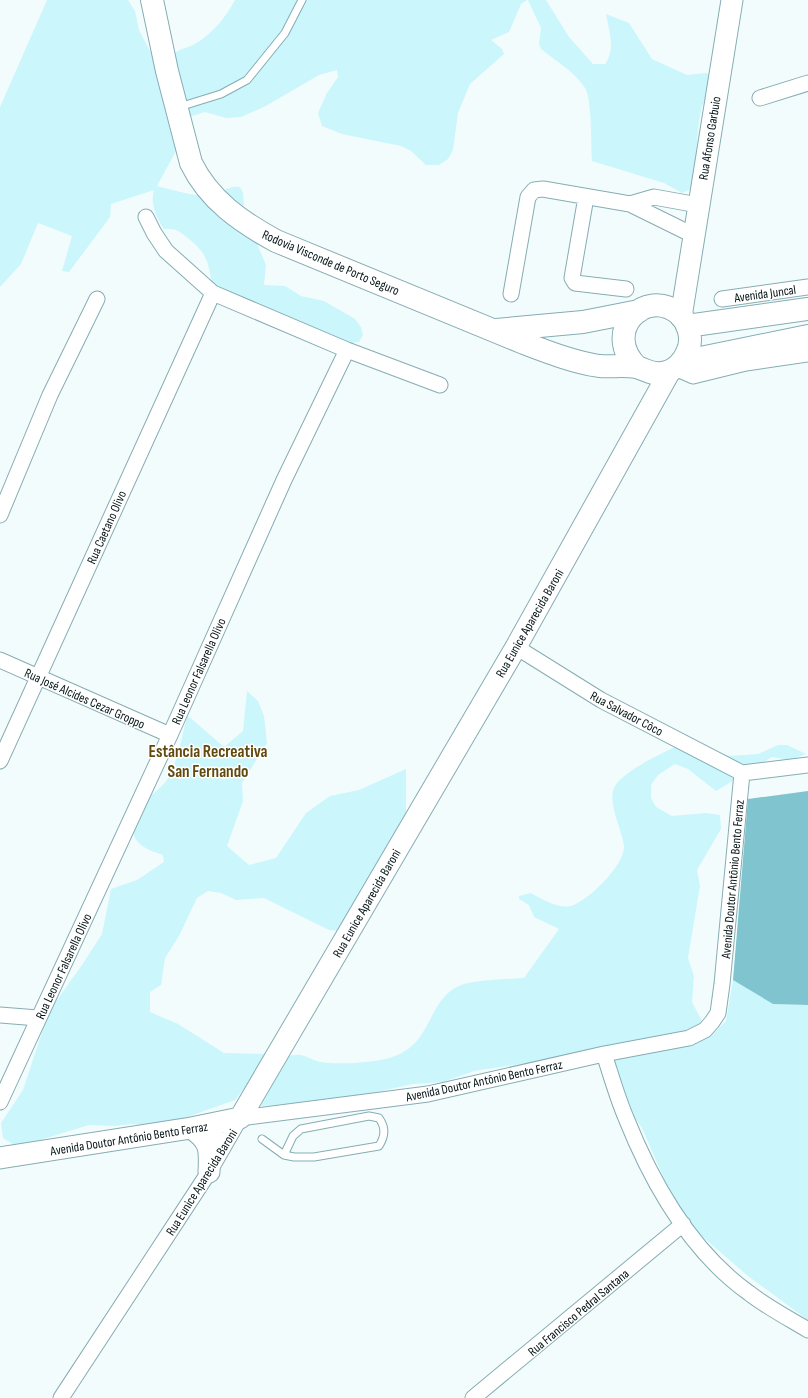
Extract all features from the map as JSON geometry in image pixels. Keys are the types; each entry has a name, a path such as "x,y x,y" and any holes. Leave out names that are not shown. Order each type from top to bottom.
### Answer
{"main road":[{"name":"Rodovia Visconde de Porto Seguro","path":"152,0 176,108 191,163 196,174 221,205 248,226 276,241 553,354 599,366 663,368 808,336"},
{"name":"Rua Afonso Garbuio","path":"678,316 685,303 693,235 732,0"},
{"path":"678,316 690,335 690,345 687,354 663,368 629,360 624,350 622,339 627,323 639,311 651,306 678,316 808,309"},
{"name":"Rodovia Visconde de Porto Seguro","path":"493,330 583,322 639,311"},
{"name":"Rua Eunice Aparecida Baroni","path":"240,1118 516,647 655,399 663,368"},
{"name":"Avenida Doutor Antônio Bento Ferraz","path":"0,1158 191,1128 240,1118"},
{"path":"191,1128 201,1135 208,1144 214,1164"}],"street":[{"path":"760,98 808,83"},
{"path":"511,294 528,197 534,190 542,189 630,204 693,235"},
{"path":"586,197 572,278 576,283 626,289"},
{"path":"630,204 654,197 698,205"},
{"path":"146,217 154,233 166,251 213,293 347,350 440,385"},
{"name":"Avenida Juncal","path":"722,299 808,287"},
{"name":"Rua Caetano Olivo","path":"0,761 213,293"},
{"path":"0,515 50,395 97,299"},
{"name":"Rua Leonor Falsarella Olivo","path":"0,1100 170,735 284,480 347,350"},
{"path":"663,368 693,376 746,362 808,354"},
{"name":"Rua Salvador Côco","path":"516,647 601,700 742,773"},
{"name":"Rua José Alcides Cezar Groppo","path":"0,660 170,735"},
{"path":"742,773 808,765"},
{"name":"Avenida Doutor Antônio Bento Ferraz","path":"240,1118 428,1094 604,1054 689,1038 705,1030 718,1013 723,976 742,773"},
{"path":"0,1015 38,1018"},
{"path":"604,1054 626,1118 654,1179 700,1248 748,1292 808,1330"},
{"name":"Rua Eunice Aparecida Baroni","path":"61,1398 214,1164 240,1118"},
{"path":"214,1124 214,1164"},
{"name":"Rua Francisco Pedral Santana","path":"473,1398 683,1224"}],"lane":[{"path":"176,108 221,94 247,80 285,33 302,0"},
{"path":"262,1138 284,1155 314,1157 379,1146 385,1136 382,1124 378,1118 369,1116 301,1129 294,1136 284,1155"}],"shaded area":[{"path":"47,0 128,0 135,11 139,30 155,61 163,101 176,151 157,186 185,193 206,196 213,195 233,187 240,187 243,193 244,209 260,221 258,246 266,265 264,285 285,286 301,296 324,301 355,319 361,327 363,335 359,342 352,343 312,337 213,288 207,260 196,245 180,232 164,229 161,225 153,205 154,190 111,204 110,217 69,272 62,271 72,236 38,223 21,264 0,287 0,107"},
{"path":"235,0 527,0 521,4 509,32 491,40 502,49 504,54 470,84 458,113 453,150 448,159 439,165 426,165 411,151 401,146 342,134 322,126 318,113 327,93 338,77 337,70 319,75 264,107 241,117 226,118 205,112 189,117 170,57 179,50 195,44 213,30 223,19"},
{"path":"528,0 546,0 569,37 593,64 605,64 610,52 611,40 606,14 629,23 652,59 687,75 706,73 712,75 714,81 703,103 700,116 693,188 682,193 664,183 592,161 590,112 587,93 581,82 576,77 541,49 539,44 541,28"},
{"path":"247,691 258,701 264,716 267,743 242,783 243,801 227,846 249,865 276,858 306,813 330,796 359,790 406,769 406,819 342,931 329,930 264,898 236,900 221,893 208,891 197,898 179,936 165,958 161,985 150,992 150,1012 178,1024 224,1053 271,1054 235,1100 162,1126 132,1124 115,1126 89,1125 17,1147 3,1138 1,1123 23,1090 49,1011 102,934 111,889 137,880 164,862 163,855 142,846 138,842 133,831 134,824 143,805 165,783 171,774 187,715 224,747 243,731"},
{"path":"679,745 730,756 758,754 778,745 787,745 806,754 790,760 772,757 716,791 688,769 675,764 658,775 651,785 651,798 656,807 672,816 706,813 720,815 721,829 697,870 700,886 688,958 694,976 692,1002 710,1037 726,1021 733,980 773,1004 808,1005 808,1320 748,1276 689,1225 675,1204 642,1128 628,1107 619,1078 594,1056 540,1061 474,1071 443,1082 413,1084 340,1100 261,1106 279,1059 298,1055 320,1062 347,1063 369,1062 395,1056 408,1049 417,1041 436,1008 443,998 452,990 464,984 470,983 524,978 559,929 534,917 529,905 519,899 519,896 531,893 550,903 566,907 578,903 596,890 619,863 623,854 623,840 612,800 615,786 626,774"},
{"path":"808,791 808,1005 773,1004 733,980 748,799"}],"district":[{"name":"Estância Recreativa San Fernando","path":"208,761"}]}
